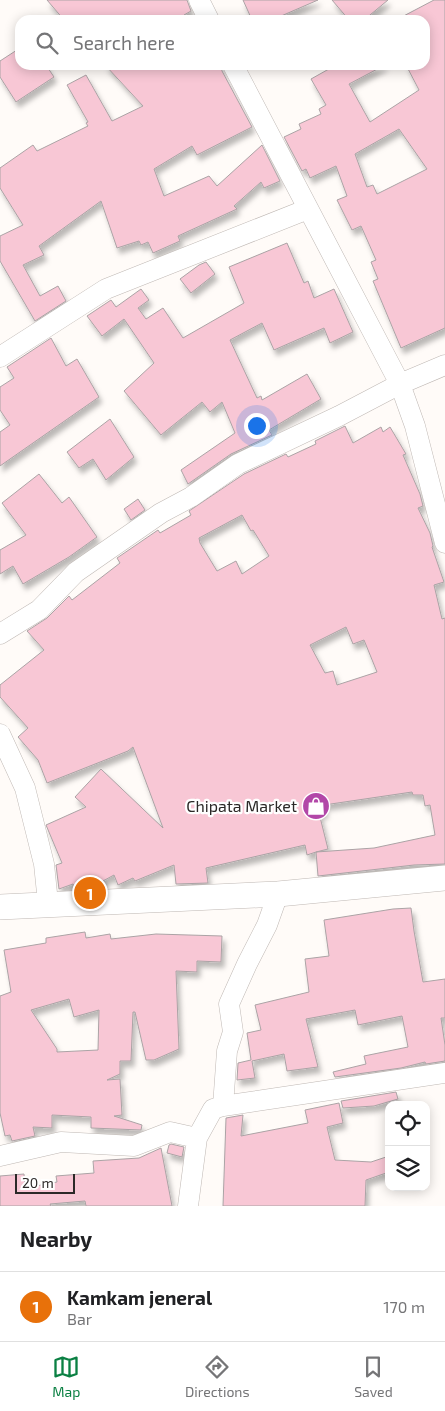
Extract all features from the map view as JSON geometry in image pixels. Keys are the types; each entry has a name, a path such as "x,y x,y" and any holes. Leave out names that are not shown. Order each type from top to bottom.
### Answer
{"street":[{"path":"199,0 206,15"},
{"path":"236,70 400,384 415,426 445,543"},
{"path":"0,357 106,289 308,209"},
{"path":"0,634 39,610 76,572 160,513 191,497 238,464 339,416 400,384 445,366"},
{"path":"0,734 25,788 44,864 48,904"},
{"path":"0,907 278,894 445,878"},
{"path":"223,1106 227,1051 233,1032 229,1004 267,925 278,894"},
{"path":"188,1206 197,1138 212,1109 445,1073"},
{"path":"0,1156 61,1142 134,1146 170,1132 197,1138"}],"building":[{"path":"47,0 187,0 191,11 184,15 60,15"},
{"path":"243,0 318,0 284,15 250,15"},
{"path":"332,0 388,0 370,15 345,15"},
{"path":"434,0 445,0 445,328 401,348 373,281 378,279 371,262 376,260 361,226 352,230 337,200 347,196 336,166 310,178 306,169 302,171 284,137 301,129 299,124 321,114 319,109 326,105 311,79 327,70 376,70 349,84 370,122 419,90 409,70 430,70 430,15 406,15","holes":["399,129 427,169 377,194 373,185 367,187 355,154"]},
{"path":"15,51 15,70 49,70 54,77 16,102 0,77 0,61"},
{"path":"110,70 222,70 252,127 197,155 192,146 154,169 164,196 209,176 217,186 262,145 280,181 264,188 261,182 234,206 237,209 178,236 180,241 153,253 148,242 141,245 139,241 117,248 101,201 39,246 44,255 23,265 40,296 58,286 66,301 35,321 0,261 0,236 23,225 0,188 0,168 33,145 37,151 88,126 86,123 88,122 67,85 86,75 112,121 143,106"},
{"path":"287,243 304,283 308,281 314,298 334,289 353,332 330,343 324,328 274,350 262,323 230,340 257,398 261,396 262,400 307,374 321,399 269,430 272,435 231,454 188,484 181,470 235,433 222,402 210,412 202,402 161,435 124,391 154,363 124,319 102,336 87,316 111,300 116,307 141,289 149,300 138,308 146,319 163,308 183,338 244,303 229,267"},
{"path":"206,262 215,274 191,293 180,279"},
{"path":"51,338 66,366 77,359 99,397 0,466 0,432 10,425 0,410 0,387 14,378 7,367"},
{"path":"110,419 134,457 106,480 93,459 79,468 67,452"},
{"path":"345,426 353,443 381,427 383,432 390,427 406,454 403,455 420,494 423,506 418,508 430,533 432,547 444,582 434,585 442,619 445,618 445,864 414,865 318,876 316,852 307,855 305,845 206,868 208,883 176,884 174,865 135,881 133,878 118,885 114,875 90,888 75,889 73,884 59,889 56,865 62,863 46,825 86,807 75,797 101,769 163,828 133,747 128,751 47,783 38,760 18,737 28,728 0,697 0,685 44,650 27,631 47,618 69,596 72,600 120,563 117,558 158,530 160,533 191,515 189,511 244,474 286,454 288,457 316,444 315,441","holes":["242,515 269,556 242,574 236,561 217,571 200,543 199,538","346,627 353,644 364,640 377,672 337,685 333,671 325,673 310,645","412,792 413,795 423,795 425,806 430,805 435,835 374,848 316,852 328,849 319,813 325,813 324,805"]},
{"path":"39,474 62,503 69,497 97,537 69,557 23,584 13,566 0,574 0,550 26,535 2,503"},
{"path":"138,499 145,510 131,520 124,509"},
{"path":"411,908 423,982 445,979 445,1018 441,1018 445,1061 426,1064 425,1062 401,1068 335,1077 333,1072 366,1064 364,1056 408,1047 402,1016 358,1025 355,1010 306,1019 318,1067 287,1071 284,1054 252,1061 255,1078 237,1080 238,1063 251,1060 247,1033 261,1030 255,1005 309,992 305,959 329,956 324,920"},
{"path":"85,932 86,938 110,934 111,939 156,934 222,936 221,962 197,961 197,972 176,971 179,1049 154,1060 146,1060 135,1012 133,1012 131,1061 120,1061 120,1074 107,1080 120,1079 122,1115 114,1116 142,1125 141,1130 91,1128 91,1117 52,1115 52,1128 33,1127 35,1136 12,1141 10,1135 5,1136 0,1113 0,996 11,992 4,950 46,943 46,938","holes":["69,999 74,1017 99,1010 98,1050 57,1052 57,1049 31,1010"]},
{"path":"396,1092 398,1099 385,1101 385,1103 374,1106 343,1108 341,1101"},
{"path":"339,1103 343,1123 327,1127 335,1160 371,1162 385,1157 385,1173 366,1180 365,1206 223,1206 226,1118 243,1115 241,1136 308,1123 305,1110"},
{"path":"171,1144 184,1147 182,1157 167,1153"},
{"path":"161,1148 172,1206 86,1206 85,1201 50,1204 51,1206 0,1206 0,1176 24,1174 25,1188 57,1182 56,1176 94,1173 93,1161 139,1158"}],"place":[{"name":"Chipata Market","path":"316,806"},
{"name":"Kamkam jeneral","path":"90,893"}]}
